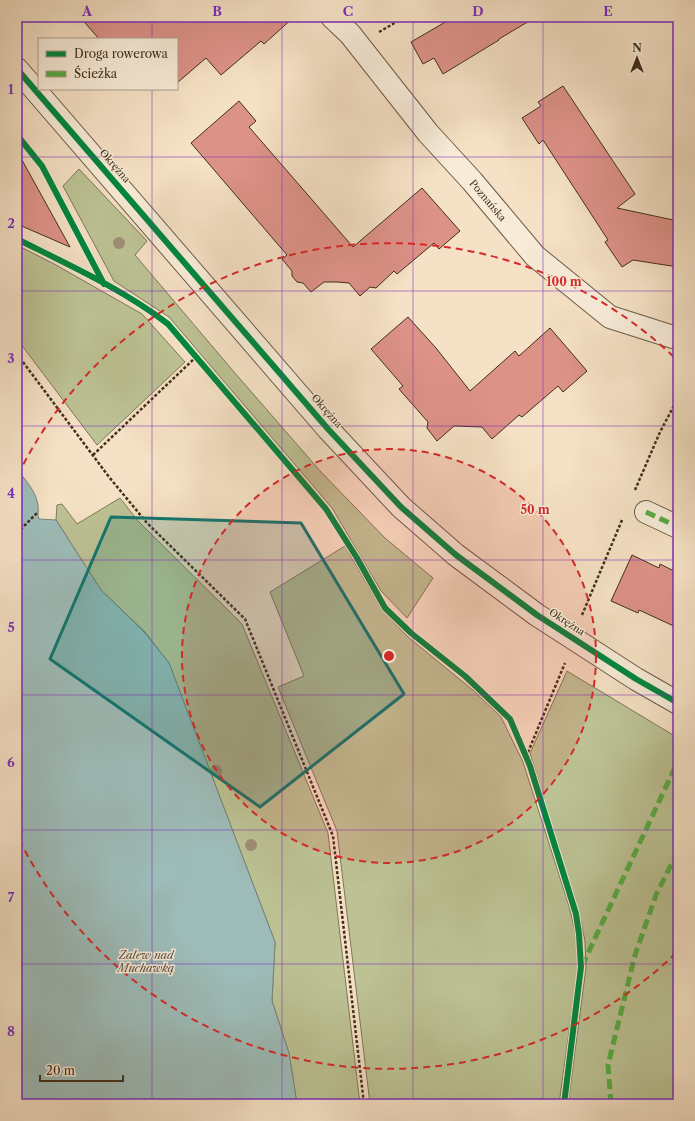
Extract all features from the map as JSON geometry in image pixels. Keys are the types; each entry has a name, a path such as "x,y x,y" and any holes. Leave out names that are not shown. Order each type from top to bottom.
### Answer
{"street":[{"name":"Poznańska","path":"332,17 350,34 428,133 472,181 534,256 610,317 678,338"},
{"name":"Okrężna","path":"17,69 328,429 401,507 456,555 537,615 678,703"},
{"path":"646,512 678,527"}],"path":[{"path":"374,34 405,17"},
{"path":"191,351 201,363"},
{"path":"17,354 109,477 147,523 245,619 333,836 364,1104"},
{"path":"93,455 196,357"},
{"path":"635,490 660,432 678,398"},
{"path":"17,533 37,513"},
{"path":"526,756 563,669 572,638 623,520"}],"highlighted area":[{"path":"111,517 301,523 404,694 260,807 50,659"}],"green space":[{"path":"79,169 147,241 135,255 234,372 321,472 385,538 433,578 407,618 381,591 332,508 169,317 114,281 63,186"},
{"path":"17,245 56,265 142,314 185,362 97,445 17,339"},
{"path":"120,498 138,521 242,624 328,833 360,1104 297,1104 289,1053 272,1001 275,942 169,663 145,632 101,590 56,520 57,505 62,504 77,524"},
{"path":"345,546 382,610 408,637 474,691 501,717 523,762 569,906 576,935 578,968 559,1104 370,1104 337,831 278,687 304,676 270,592"},
{"path":"567,671 678,738 678,1104 568,1104 586,968 585,941 580,918 530,753"}],"water":[{"name":"Zalew nad Muchawką","path":"17,470 36,496 39,519 56,520 101,590 145,633 169,663 275,942 272,1001 289,1053 297,1104 17,1104"}],"building":[{"path":"80,17 294,17 264,44 261,41 221,75 206,58 178,82 178,38 98,38"},
{"path":"454,17 536,17 443,74 434,58 423,64 411,42"},
{"path":"563,86 635,194 617,208 678,221 678,267 633,260 622,267 605,242 608,240 543,140 539,144 522,118 541,106 538,102"},
{"path":"239,101 256,121 249,127 353,247 422,188 460,231 439,249 434,243 397,274 394,271 376,288 370,287 360,296 349,283 337,282 324,282 311,292 303,283 297,282 292,276 292,271 282,259 287,255 191,143"},
{"path":"17,151 70,247 17,224"},
{"path":"408,317 436,348 470,391 515,351 519,356 550,328 587,371 563,392 558,386 522,417 519,415 492,439 482,427 454,426 437,441 427,428 428,422 399,389 403,386 371,349"},
{"path":"632,555 659,568 660,564 678,573 678,628 639,610 638,613 611,601"}],"marked path":[{"path":"646,512 678,527"},
{"path":"582,966 678,761"},
{"path":"611,1104 608,1065 635,955 656,895 678,851"}],"cycle path":[{"path":"17,69 328,429 401,507 456,555 537,615 636,679 678,703"},
{"path":"17,135 42,166 104,284"},
{"path":"17,239 76,268 114,289 168,324 326,509 357,558 385,608 411,633 465,676 510,719 530,766 576,914 579,934 581,967 564,1104"}]}
